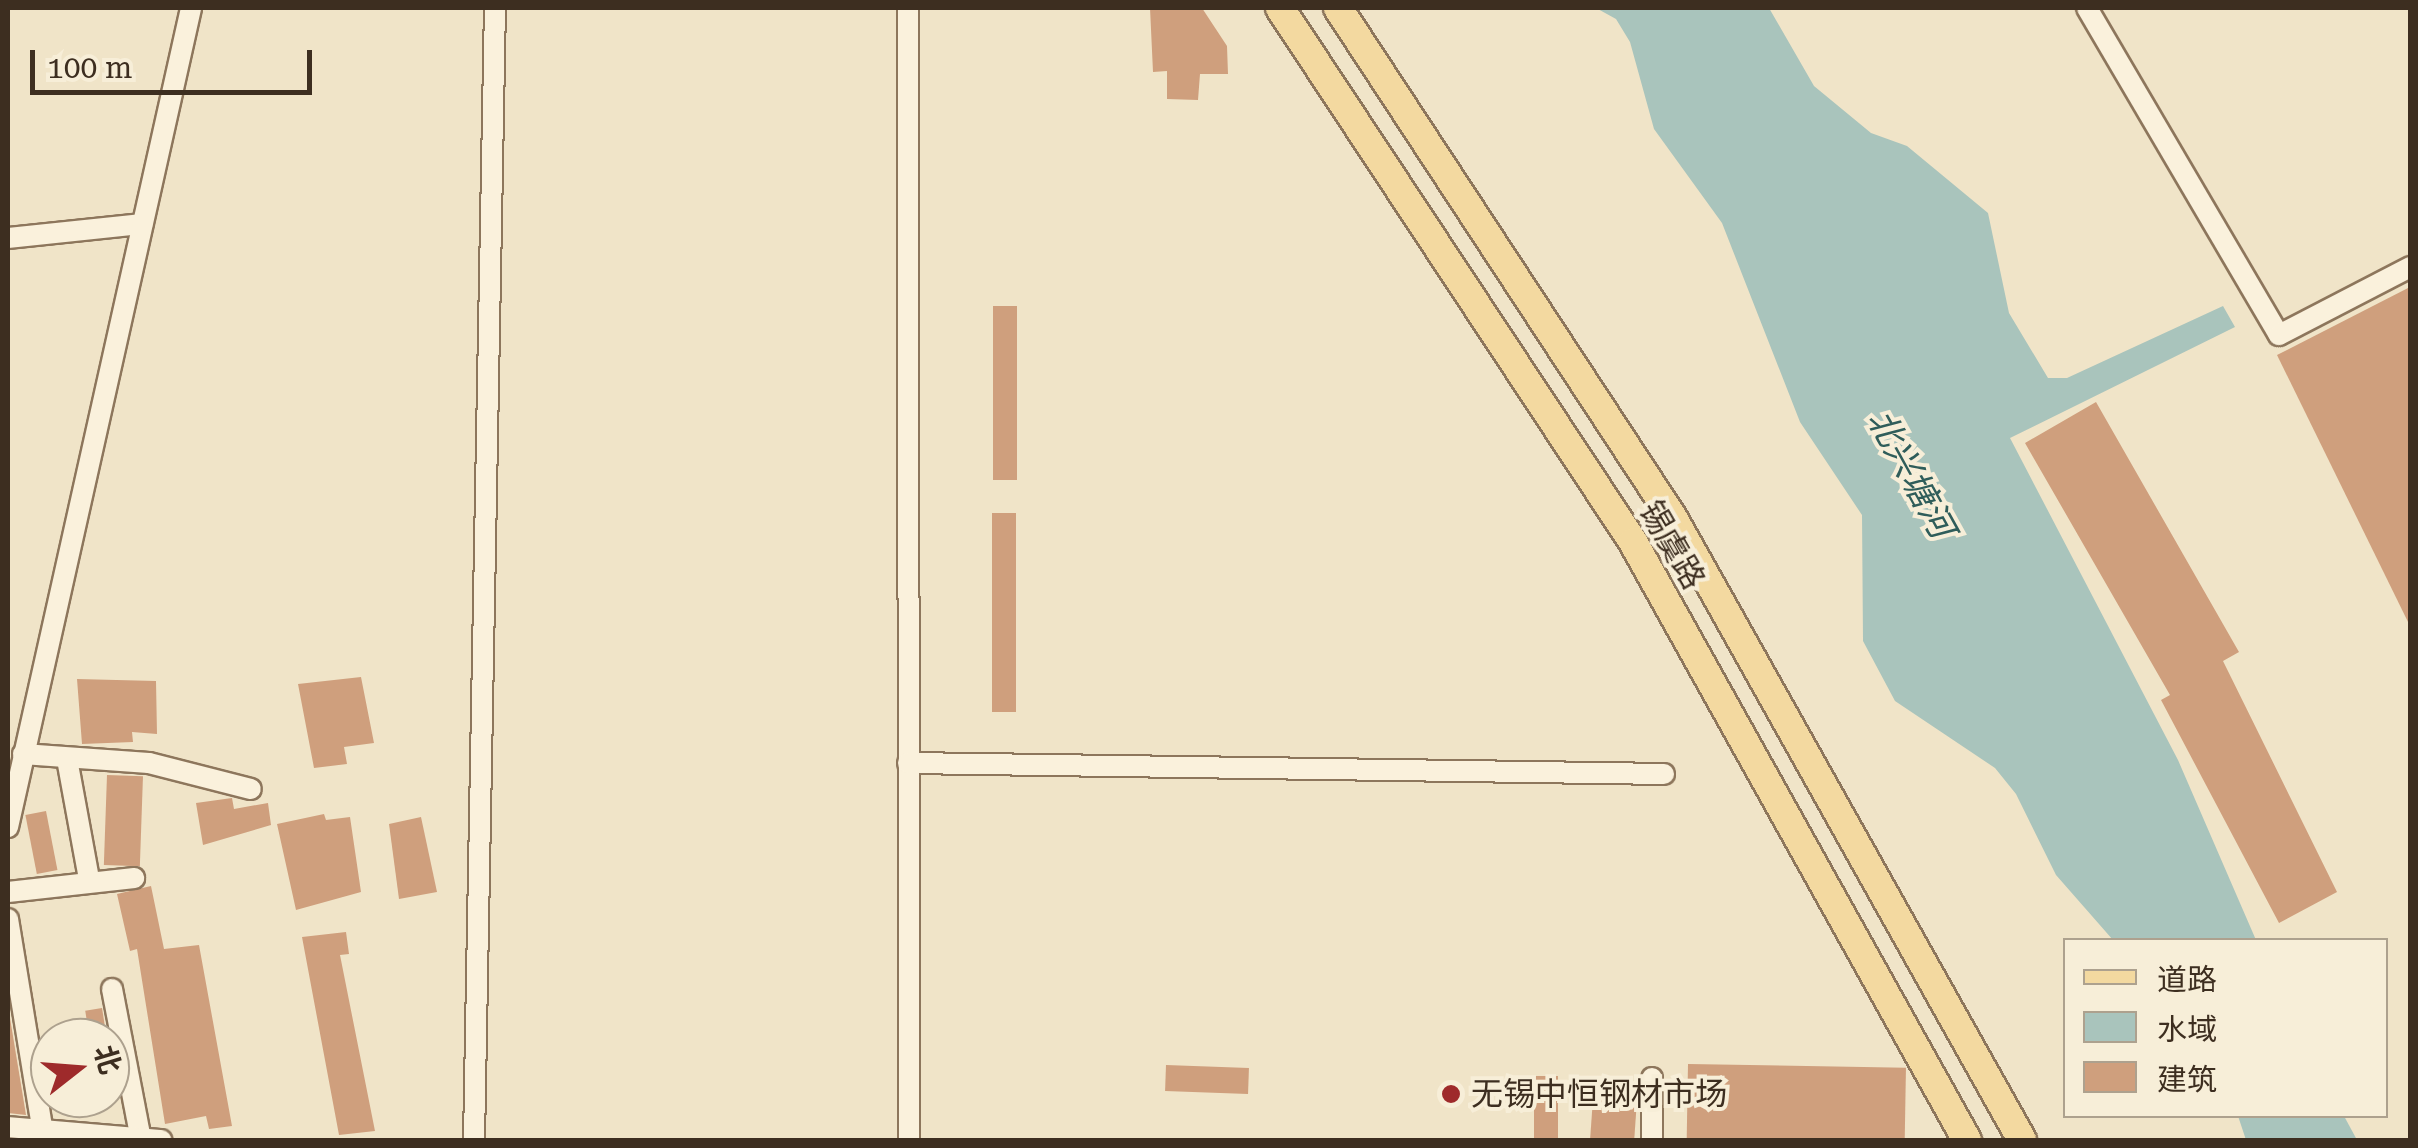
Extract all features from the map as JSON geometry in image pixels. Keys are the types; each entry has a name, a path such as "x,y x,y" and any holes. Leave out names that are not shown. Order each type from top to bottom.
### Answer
{"main road":[{"name":"锡虞路","path":"1280,8 1633,542 1967,1140"},
{"name":"锡虞路","path":"1338,8 1674,518 2022,1140"}],"street":[{"path":"8,826 192,8"},
{"path":"474,1140 496,8"},
{"path":"908,8 908,1140"},
{"path":"2087,8 2279,336 2410,268"},
{"path":"8,238 142,224"},
{"path":"24,754 149,763 251,789"},
{"path":"68,759 89,879"},
{"path":"908,763 1664,774"},
{"path":"8,892 89,879 134,878"},
{"path":"8,919 43,1136"},
{"path":"8,1126 43,1136 148,1140 112,989"},
{"path":"1652,1078 1652,1140"}],"water":[{"name":"北兴塘河","path":"1596,8 1769,8 1814,86 1871,133 1907,146 1988,213 2009,313 2048,378 2067,378 2223,306 2235,327 2010,438 2178,760 2255,938 2111,938 2056,875 2016,794 1995,768 1895,701 1863,641 1862,515 1800,422 1722,223 1654,129 1630,42 1616,19"},
{"path":"2239,1118 2345,1118 2357,1140 2246,1140"}],"building":[{"path":"1150,8 1202,8 1227,46 1228,74 1200,74 1198,100 1167,99 1167,71 1153,72"},
{"path":"2410,287 2410,626 2277,355"},
{"path":"993,306 1017,306 1017,480 993,480"},
{"path":"2096,402 2239,652 2223,661 2337,892 2279,923 2161,700 2170,695 2025,443"},
{"path":"992,513 1016,513 1016,712 992,712"},
{"path":"361,677 374,743 344,747 347,764 314,768 298,684"},
{"path":"77,679 156,681 157,734 132,732 133,742 82,744"},
{"path":"107,775 143,776 140,866 104,865"},
{"path":"232,798 234,809 268,803 271,825 203,845 196,803"},
{"path":"46,811 57,870 37,874 25,815"},
{"path":"324,814 326,820 350,817 361,892 296,910 277,824"},
{"path":"421,817 437,892 399,899 389,824"},
{"path":"151,886 164,949 199,945 232,1126 209,1129 206,1116 165,1124 137,949 130,951 117,894"},
{"path":"346,932 349,954 340,955 375,1131 339,1135 302,937"},
{"path":"102,1008 104,1018 86,1018 85,1011"},
{"path":"10,1018 26,1115 8,1113"},
{"path":"1688,1064 1906,1068 1905,1140 1687,1140"},
{"path":"1166,1065 1249,1068 1248,1094 1165,1091"},
{"path":"1534,1076 1558,1076 1558,1140 1534,1140"},
{"path":"1594,1084 1638,1087 1634,1140 1590,1140"}],"place":[{"name":"无锡中恒钢材市场","path":"1451,1094"}]}
